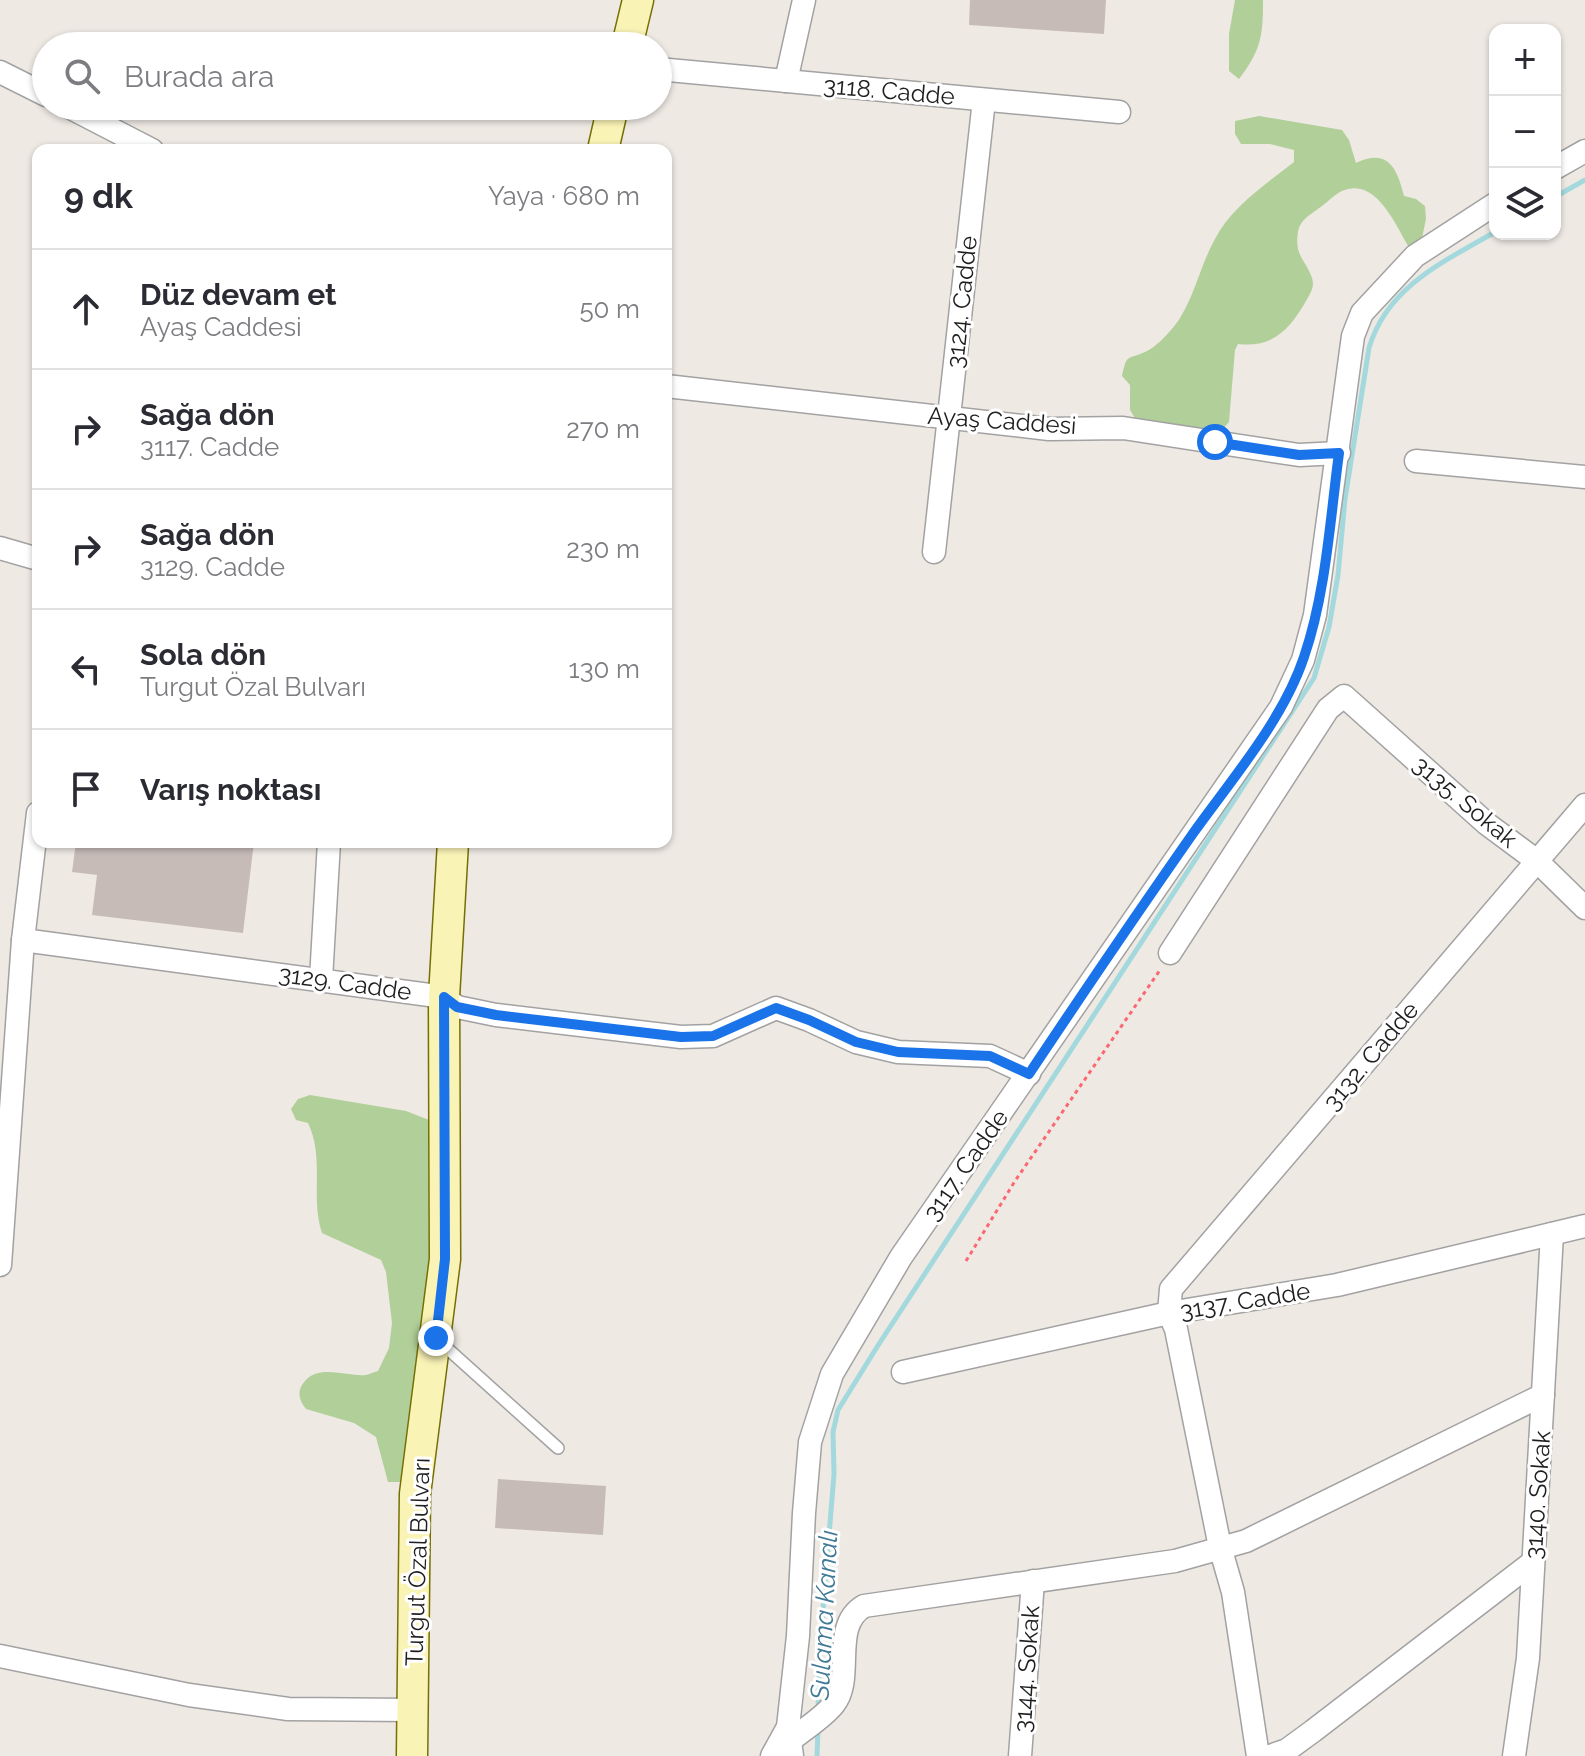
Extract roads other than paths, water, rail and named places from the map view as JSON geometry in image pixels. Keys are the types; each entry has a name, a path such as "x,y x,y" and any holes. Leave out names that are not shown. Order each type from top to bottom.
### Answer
{"street":[{"path":"630,32 638,0"},
{"path":"786,81 804,0"},
{"name":"3118. Cadde","path":"672,70 1119,112"},
{"path":"0,72 32,88"},
{"name":"3124. Cadde","path":"934,552 984,100"},
{"path":"94,120 140,144"},
{"path":"604,144 610,120"},
{"path":"1561,165 1585,151"},
{"name":"3117. Cadde","path":"790,1741 810,1442 832,1374 901,1257 1281,707 1310,637 1323,570 1353,336 1362,313 1415,256 1489,208"},
{"name":"Ayaş Caddesi","path":"672,387 1049,429 1123,428 1299,455 1339,453"},
{"path":"1416,461 1585,477"},
{"path":"0,548 32,557"},
{"name":"3135. Sokak","path":"1170,953 1328,709 1344,696 1487,824 1537,861 1585,908"},
{"name":"3132. Cadde","path":"1169,1313 1171,1289 1585,805"},
{"path":"0,1265 23,940 34,848"},
{"path":"321,979 329,848"},
{"name":"Turgut Özal Bulvarı","path":"412,1756 415,1494 445,1259 444,997 453,848"},
{"name":"3129. Cadde","path":"23,940 444,997 457,1007 496,1015 681,1037 713,1036 776,1008 856,1042 898,1052 990,1056 1029,1074"},
{"name":"3137. Cadde","path":"903,1372 1169,1313 1337,1285 1585,1226"},
{"name":"3140. Sokak","path":"1514,1756 1528,1658 1552,1234"},
{"path":"1169,1313 1176,1329 1220,1547 1233,1592 1258,1756"},
{"path":"772,1756 834,1704 842,1676 847,1630 854,1612 864,1606 1175,1561 1246,1541 1543,1395"},
{"path":"1270,1756 1287,1750 1313,1731 1533,1562"},
{"name":"3144. Sokak","path":"1020,1756 1033,1581"},
{"path":"0,1656 189,1695 288,1709 413,1710"}],"lane":[{"path":"436,1338 558,1448"}],"waterway":[{"path":"1561,194 1585,180"},
{"path":"818,1711 834,1474 833,1432 838,1410 1314,678 1329,627 1369,348 1377,327 1389,308 1419,278 1489,235"},
{"name":"Sulama Kanalı","path":"817,1756 818,1729"}]}
